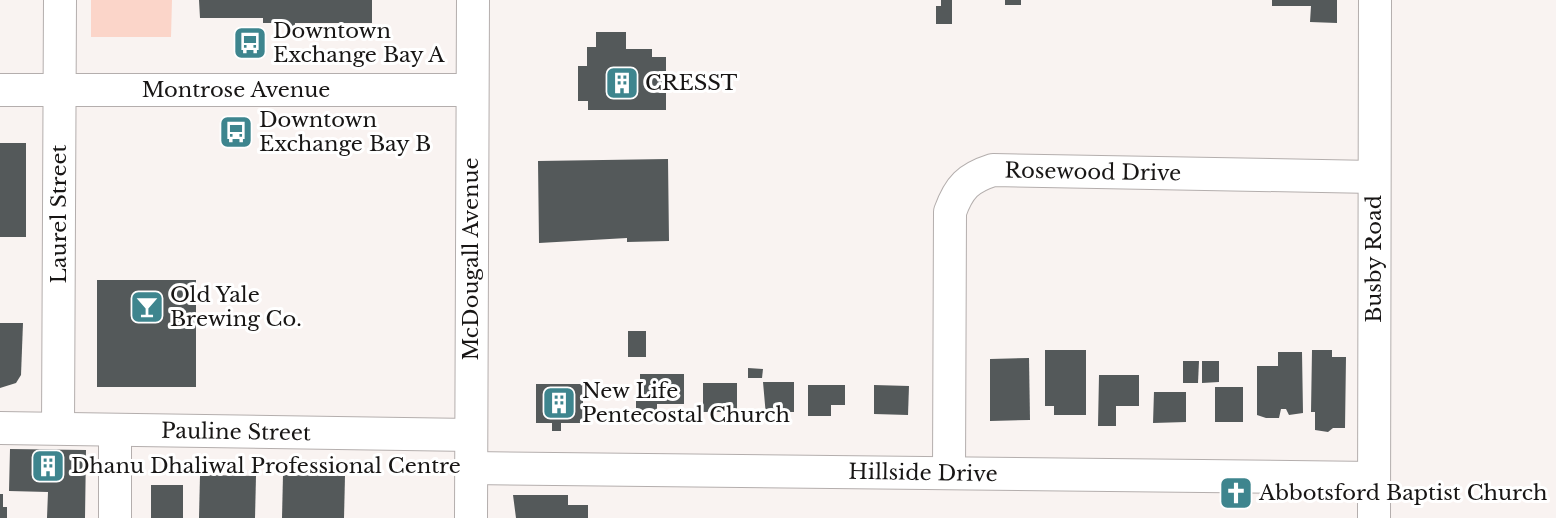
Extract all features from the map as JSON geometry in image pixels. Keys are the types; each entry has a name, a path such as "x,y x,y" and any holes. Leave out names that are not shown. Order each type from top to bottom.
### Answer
{"street":[{"name":"Laurel Street","path":"58,428 60,0"},
{"name":"McDougall Avenue","path":"471,518 473,0"},
{"name":"Busby Road","path":"1374,518 1375,0"},
{"name":"Montrose Avenue","path":"0,90 471,90"},
{"name":"Rosewood Drive","path":"949,473 950,212 957,190 972,177 993,170 1374,177"},
{"name":"Pauline Street","path":"0,428 471,435"},
{"path":"115,430 115,518"},
{"name":"Hillside Drive","path":"471,468 1374,478"}],"shaded area":[{"path":"91,0 172,0 171,37 91,37"}],"building":[{"path":"199,0 372,0 372,23 295,23 295,26 274,26 274,23 263,23 263,18 200,18"},
{"path":"941,0 952,0 952,24 936,24 936,6 941,6"},
{"path":"1005,0 1021,0 1021,5 1005,5"},
{"path":"1272,0 1337,0 1337,23 1310,22 1311,6 1272,6"},
{"name":"CRESST","path":"596,32 626,32 626,49 652,49 652,57 666,57 666,110 588,110 588,101 578,101 578,66 587,66 587,47 596,47"},
{"path":"0,143 26,143 26,237 0,237"},
{"path":"668,159 669,241 627,242 627,238 539,243 538,161"},
{"name":"Old Yale Brewing Co.","path":"97,280 196,280 196,387 97,387"},
{"path":"0,323 23,323 21,375 16,383 0,388"},
{"path":"628,331 646,331 646,357 628,357"},
{"path":"1045,350 1086,350 1086,415 1054,415 1054,406 1045,406"},
{"path":"1312,350 1332,350 1332,357 1346,357 1345,428 1333,428 1328,432 1315,430 1315,412 1311,412"},
{"path":"1278,352 1302,352 1303,413 1289,415 1286,409 1281,409 1279,418 1266,418 1257,415 1257,366 1278,366"},
{"path":"1029,358 1030,420 990,421 990,359"},
{"path":"1183,361 1199,361 1198,383 1183,383"},
{"path":"1202,361 1219,361 1219,382 1202,383"},
{"path":"748,368 763,369 762,378 748,378"},
{"path":"640,374 684,374 684,404 657,404 657,411 636,411 636,381 640,381"},
{"path":"1099,375 1139,375 1139,406 1116,406 1116,426 1098,426"},
{"path":"763,382 794,382 794,412 782,412 782,416 766,416"},
{"path":"703,383 737,383 737,412 703,412"},
{"name":"New Life Pentecostal Church","path":"536,384 583,384 583,423 561,423 561,431 552,431 552,423 536,423"},
{"path":"808,385 845,385 845,405 831,405 831,416 808,416"},
{"path":"874,385 909,386 908,415 874,414"},
{"path":"1215,387 1243,387 1243,422 1215,422"},
{"path":"1154,392 1186,392 1186,422 1153,423"},
{"name":"Dhanu Dhaliwal Professional Centre","path":"10,449 86,450 85,518 47,518 48,492 9,491"},
{"path":"200,475 256,476 255,518 199,518"},
{"path":"283,475 345,476 344,518 282,518"},
{"path":"151,485 183,485 183,518 151,518"},
{"path":"0,494 3,494 3,507 7,507 7,518 0,518"},
{"path":"513,495 568,495 568,505 588,505 588,518 516,518"}],"place":[{"name":"Downtown Exchange Bay A","path":"250,43"},
{"name":"CRESST","path":"622,83"},
{"name":"Downtown Exchange Bay B","path":"236,132"},
{"name":"Old Yale Brewing Co.","path":"147,307"},
{"name":"New Life Pentecostal Church","path":"559,403"},
{"name":"Dhanu Dhaliwal Professional Centre","path":"48,466"},
{"name":"Abbotsford Baptist Church","path":"1236,493"}]}
